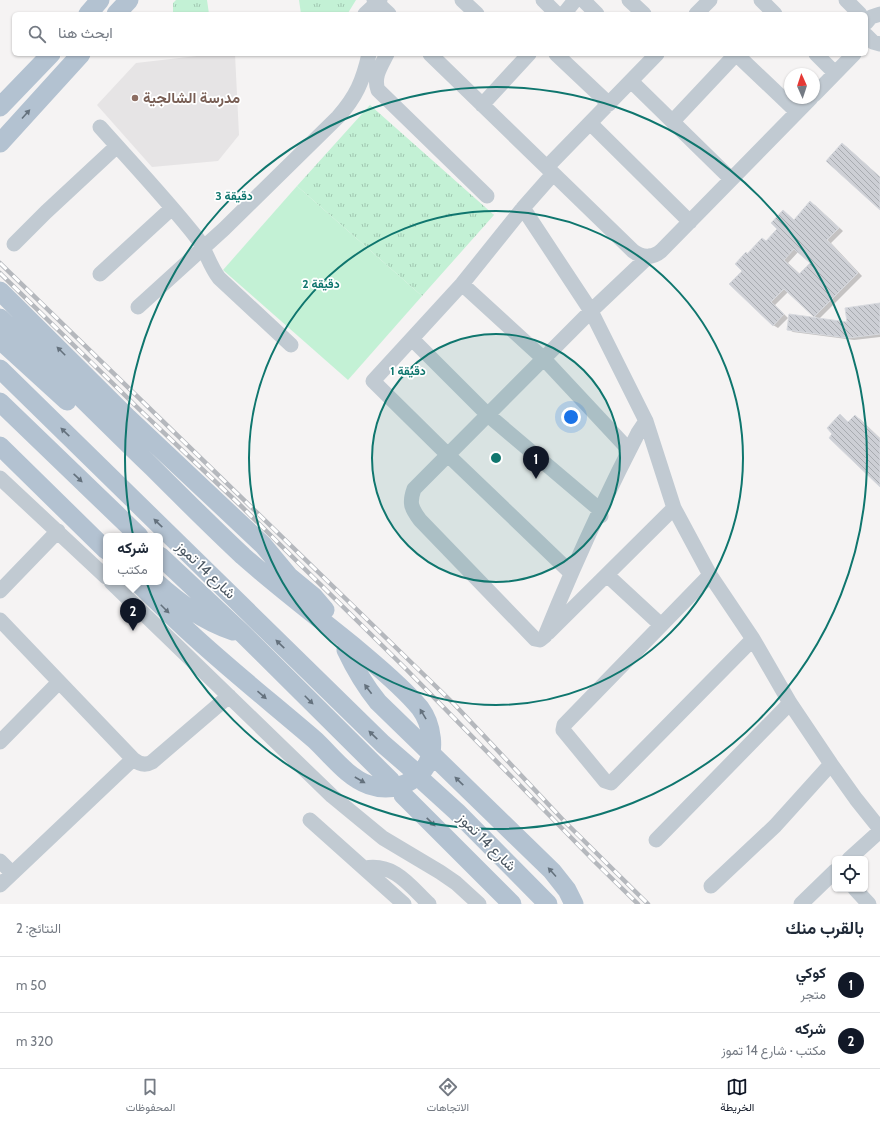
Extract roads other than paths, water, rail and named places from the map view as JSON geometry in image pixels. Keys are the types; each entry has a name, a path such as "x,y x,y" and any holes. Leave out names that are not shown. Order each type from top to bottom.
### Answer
{"main road":[{"path":"90,12 100,0"},
{"path":"118,12 129,0"},
{"path":"0,107 49,56"},
{"path":"0,142 79,56"},
{"path":"0,291 128,418 263,545 288,575"},
{"path":"0,318 116,434 244,557 377,666 419,707 426,718 431,731 431,755 426,767 416,778 406,784 392,788 380,788 368,785 356,778 317,742 188,631 140,585"},
{"path":"0,340 149,478 158,483 169,484"},
{"path":"49,366 63,371 75,379 216,516 252,547 314,596 325,610"},
{"name":"شارع 14 تموز","path":"0,368 383,744 457,812 548,904"},
{"path":"0,402 136,533"},
{"path":"0,435 27,458 104,533"},
{"path":"0,446 103,547"},
{"path":"0,461 85,543 97,550 103,550"},
{"name":"شارع 14 تموز","path":"163,559 243,634 512,904"},
{"path":"159,585 178,601 204,618 243,634"},
{"path":"346,650 358,674 378,702 552,871 567,890 574,904"}],"street":[{"path":"462,0 475,12"},
{"path":"543,0 555,12"},
{"path":"566,12 575,0"},
{"path":"583,0 595,12"},
{"path":"629,0 642,12"},
{"path":"698,12 710,0"},
{"path":"761,0 773,12"},
{"path":"846,0 856,12"},
{"path":"367,12 377,1 387,12"},
{"path":"138,307 323,132 348,105 361,84 368,56"},
{"path":"386,56 377,75 376,85 378,90 487,196"},
{"path":"432,56 633,251 641,256 655,255 661,251 805,104"},
{"path":"482,105 524,56"},
{"path":"558,56 609,104"},
{"path":"673,121 734,56"},
{"path":"738,56 797,112"},
{"path":"818,56 835,73"},
{"path":"820,89 852,56"},
{"path":"571,573 448,455 374,381 462,284 523,208 550,170 590,123 631,81 648,57"},
{"path":"631,81 732,179"},
{"path":"590,123 690,222"},
{"path":"100,128 172,208 203,247 212,268 219,278 291,345"},
{"path":"14,244 117,146"},
{"path":"100,274 172,208"},
{"path":"523,208 591,311 646,421 674,508 710,575 753,639 790,703 831,764 880,830 852,856"},
{"path":"649,256 591,311 414,489 410,500 414,511 420,520 535,639 540,640 674,508"},
{"path":"462,284 544,359 629,450"},
{"path":"412,338 488,415 601,513"},
{"path":"545,636 571,573 601,513 629,450 646,421"},
{"path":"0,478 103,574"},
{"path":"0,591 58,531"},
{"path":"607,575 662,625"},
{"path":"710,575 563,728 605,782 612,782 753,639"},
{"path":"114,585 313,778 357,818 383,838 456,883 479,904"},
{"path":"0,620 133,759 142,764 152,762 229,696"},
{"path":"0,742 59,682"},
{"path":"656,840 790,703"},
{"path":"0,885 133,759"},
{"path":"711,886 775,826 831,764"},
{"path":"310,820 366,868 404,904"},
{"path":"0,861 12,873"},
{"path":"366,868 382,867 394,872 429,904"},
{"path":"801,904 832,874"},
{"path":"858,892 869,904"}],"railway":[{"path":"0,263 454,704 565,822 648,904"},
{"path":"0,273 143,413 238,503 405,668 638,904"}],"place":[{"name":"مدرسة الشالجية","path":"135,98"},
{"name":"كوكي","path":"536,479"},
{"name":"شركه","path":"133,631"}]}
